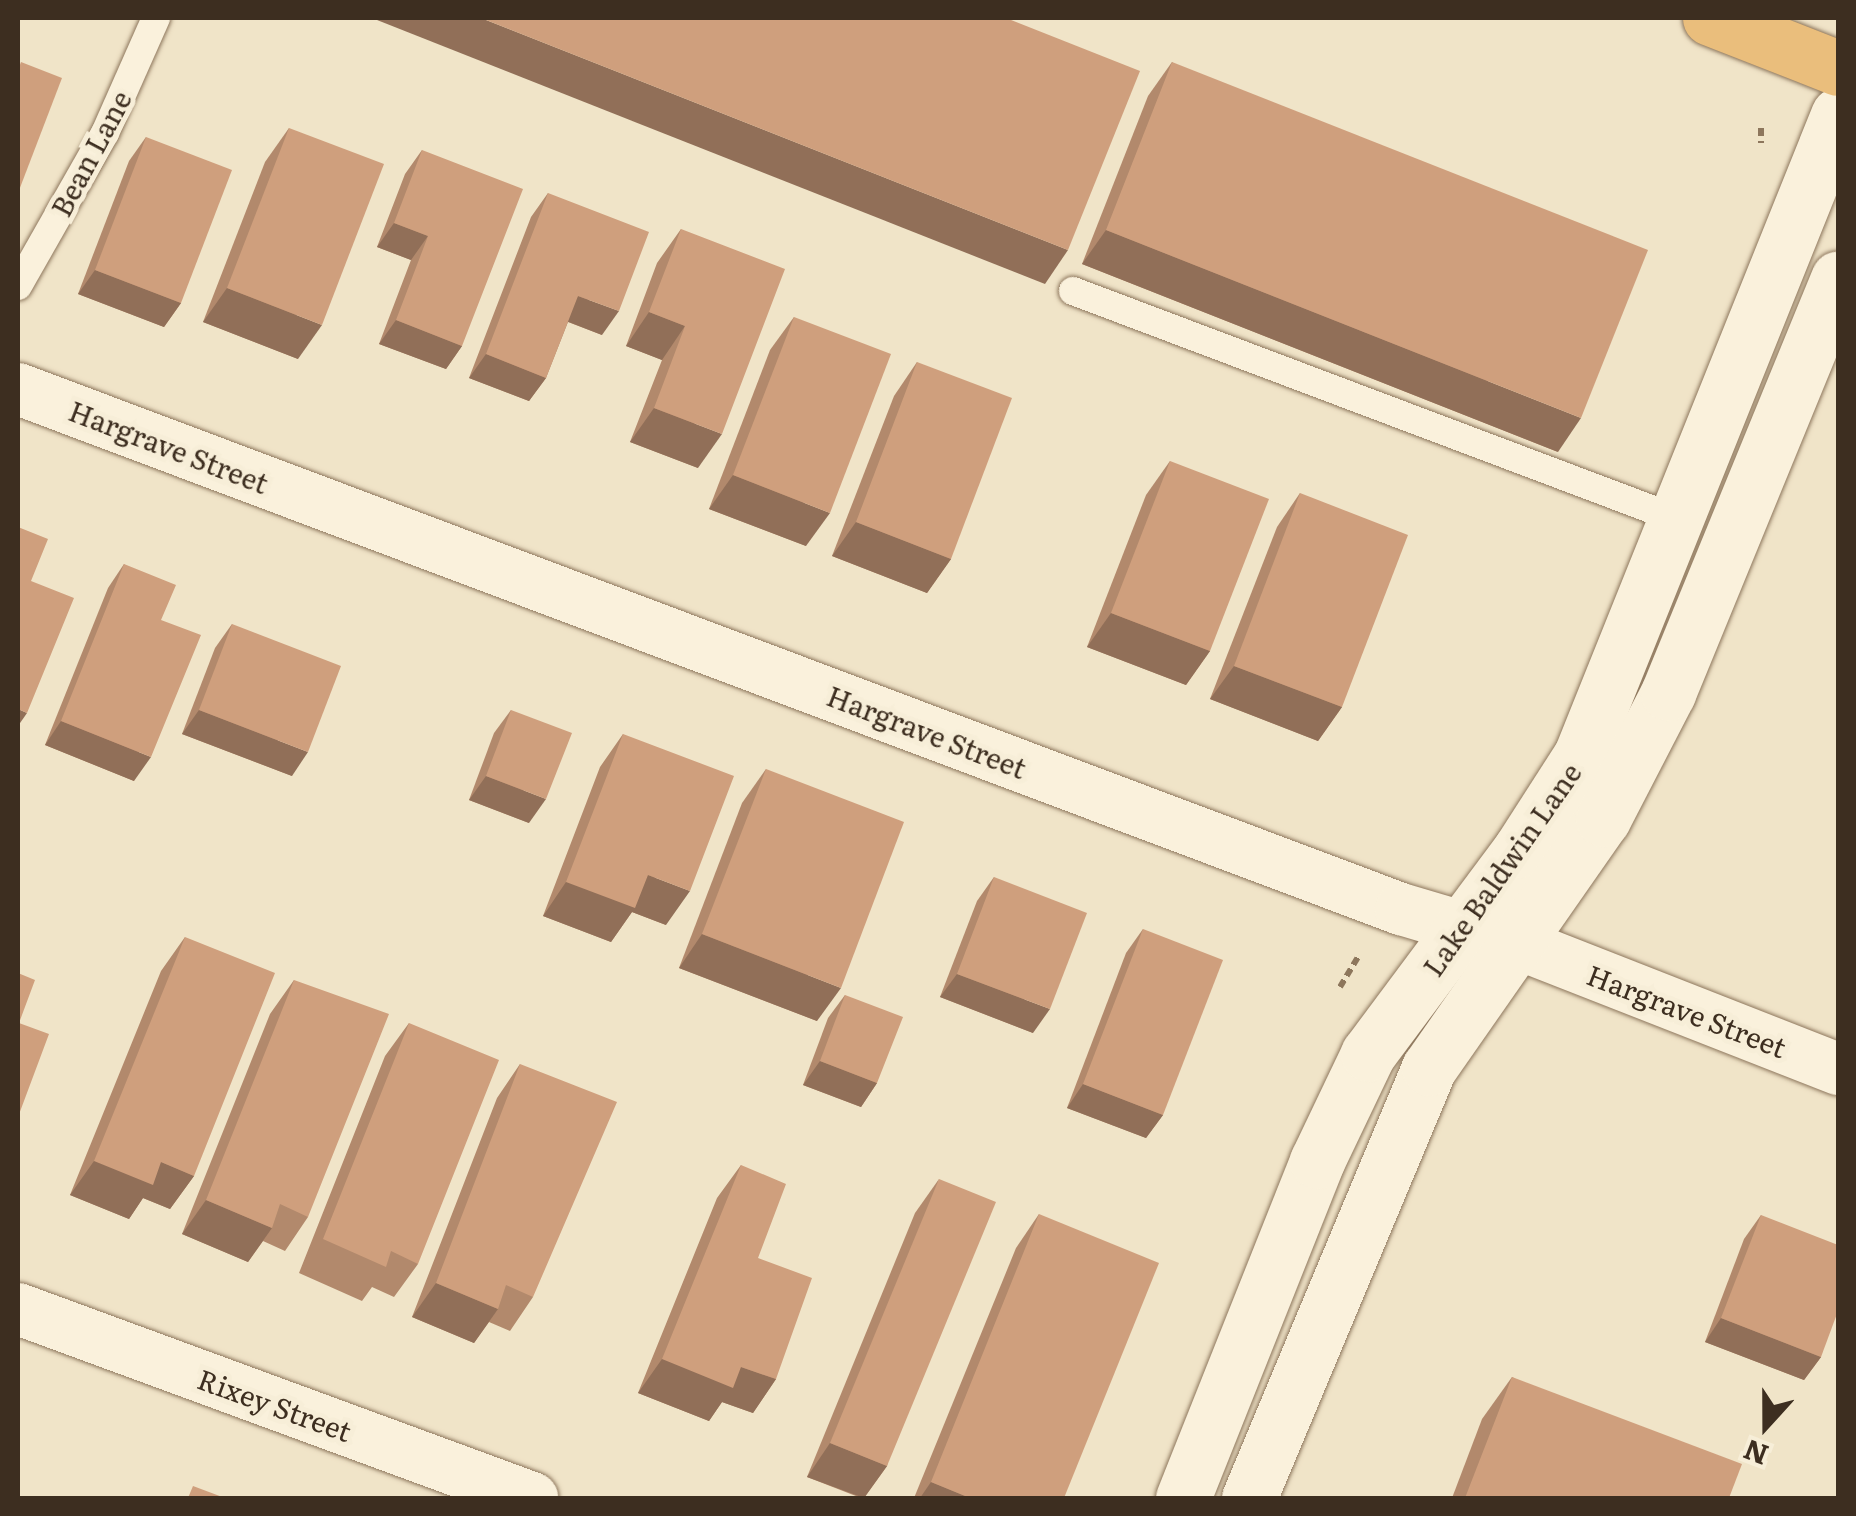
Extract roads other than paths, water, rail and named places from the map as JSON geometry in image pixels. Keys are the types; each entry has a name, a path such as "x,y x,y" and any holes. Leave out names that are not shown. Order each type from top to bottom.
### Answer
{"highway":[{"path":"1710,18 1838,68"}],"street":[{"name":"Lake Baldwin Lane","path":"1183,1498 1317,1161 1360,1072 1581,755 1680,520 1838,115"},
{"name":"Lake Baldwin Lane","path":"1249,1498 1429,1068 1520,944 1604,819 1668,693 1838,279"},
{"name":"Hargrave Street","path":"18,389 1401,908 1520,944 1838,1069"},
{"name":"Rixey Street","path":"18,1309 532,1498"}],"lane":[{"name":"Bean Lane","path":"18,286 105,133 156,18"},
{"path":"1073,291 1680,520"}]}
